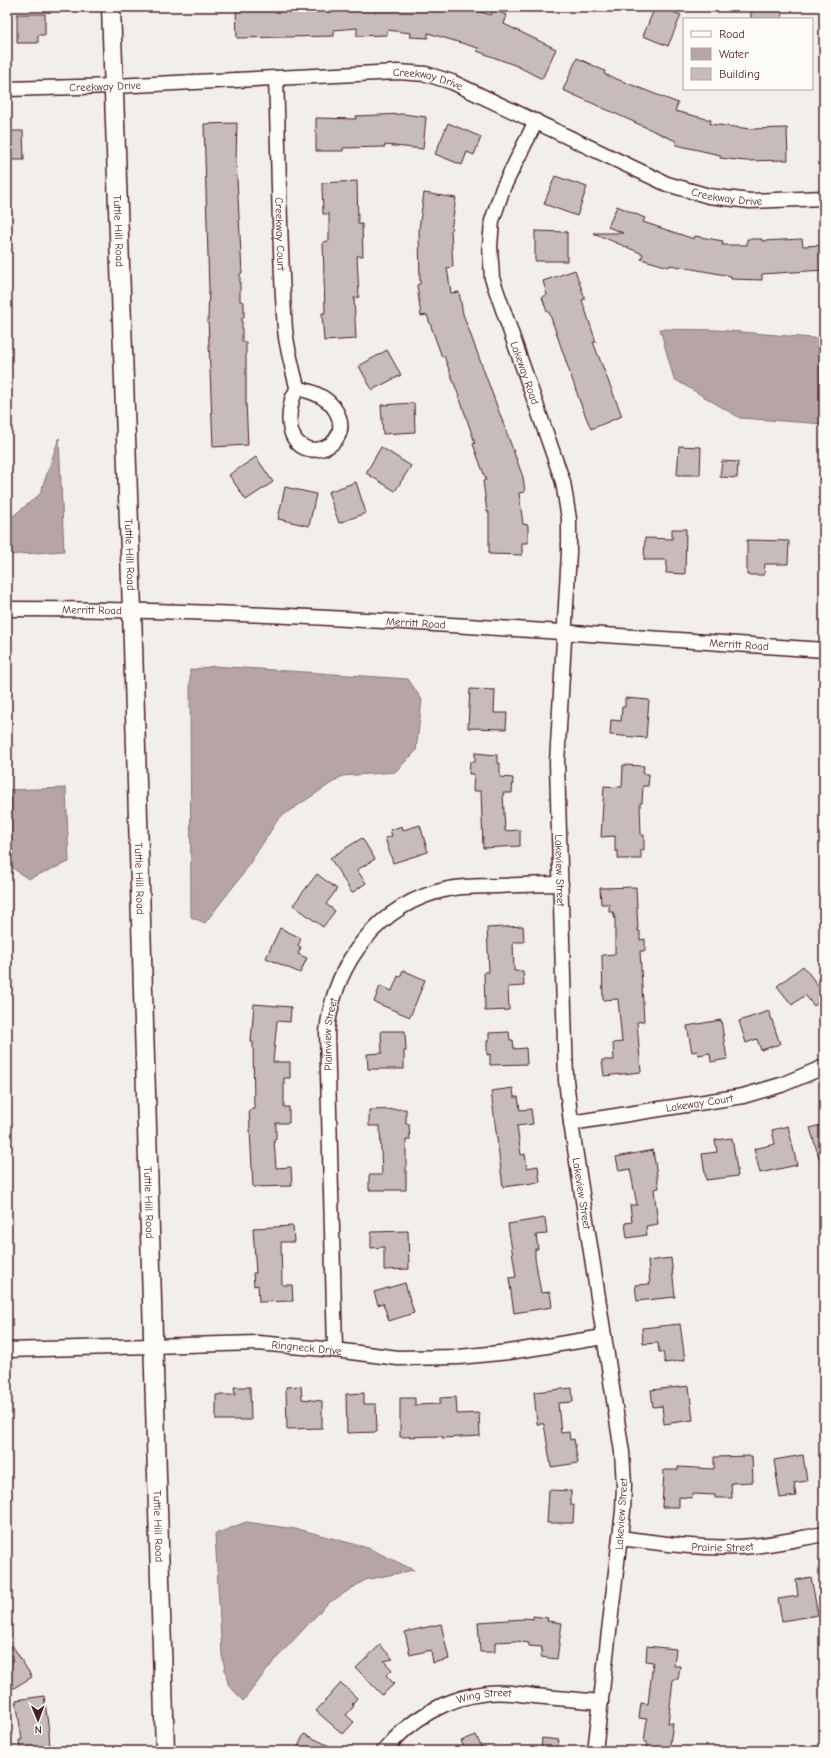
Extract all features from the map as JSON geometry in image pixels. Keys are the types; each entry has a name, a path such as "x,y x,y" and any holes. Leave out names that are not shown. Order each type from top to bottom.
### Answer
{"main road":[{"name":"Tuttle Hill Road","path":"111,7 132,610 165,1751"}],"street":[{"name":"Creekway Drive","path":"7,89 114,86 398,72 426,74 452,82 667,184 709,196 750,201 824,198"},
{"name":"Creekway Court","path":"276,78 285,331 297,388 290,410 291,428 294,438 299,445 310,450 323,448 330,445 338,438 341,429 338,416 326,399 297,388"},
{"name":"Lakeway Road","path":"536,121 503,188 492,221 490,246 492,278 563,482 569,519 569,552 564,632"},
{"name":"Merritt Road","path":"7,609 132,610 272,615 564,632 824,650"},
{"name":"Lakeview Street","path":"564,632 557,763 566,1080 571,1123 622,1452 624,1500 596,1751"},
{"name":"Plainview Street","path":"335,1350 327,1032 329,1012 335,992 343,974 356,950 370,934 394,912 434,893 458,888 561,884"},
{"name":"Lakeway Court","path":"571,1123 743,1096 781,1085 824,1067"},
{"name":"Ringneck Drive","path":"7,1350 258,1343 335,1350 398,1358 459,1357 509,1352 604,1337"},
{"name":"Prairie Street","path":"620,1538 672,1545 719,1548 756,1546 824,1534"},
{"name":"Wing Street","path":"384,1751 403,1730 427,1713 450,1702 474,1695 504,1692 601,1702"}],"water":[{"path":"660,329 717,330 824,339 824,424 740,418 674,379"},
{"path":"59,438 64,551 7,555 7,521 40,494"},
{"path":"214,666 408,679 422,700 416,751 395,772 342,776 279,818 243,874 205,923 191,917 190,670"},
{"path":"66,788 69,862 28,879 7,864 7,790"},
{"path":"246,1522 302,1530 368,1548 414,1570 365,1580 327,1604 274,1661 243,1701 228,1684 222,1655 215,1534"}],"building":[{"path":"236,7 464,7 491,15 493,10 507,15 504,24 556,49 542,79 517,66 477,51 478,48 428,33 428,38 410,37 411,33 387,30 387,35 357,36 357,28 334,30 334,36 237,38"},
{"path":"655,7 660,7 681,15 668,46 643,36"},
{"path":"751,7 782,7 782,18 751,18"},
{"path":"17,14 45,14 45,35 38,35 38,43 17,43"},
{"path":"577,58 605,71 604,74 678,103 675,111 711,120 710,124 751,129 787,128 788,160 745,161 720,158 720,155 676,145 676,141 563,90"},
{"path":"403,114 426,117 423,149 385,145 385,147 343,148 343,151 316,151 316,118 356,119 356,116"},
{"path":"237,123 236,160 242,273 240,274 240,301 244,302 242,342 246,342 248,445 213,447 208,318 209,289 204,124"},
{"path":"448,123 481,137 474,155 467,152 462,165 435,154"},
{"path":"7,131 23,131 24,160 7,160"},
{"path":"555,176 587,187 577,216 544,204"},
{"path":"357,181 358,224 362,224 363,256 357,256 359,297 354,298 356,339 324,341 322,313 325,313 323,242 329,241 329,214 323,214 322,183"},
{"path":"424,193 456,198 451,230 453,267 447,268 451,293 459,292 463,314 523,477 525,492 519,493 523,524 528,525 528,543 522,543 522,555 489,554 489,512 487,512 483,481 486,480 473,444 475,443 444,356 442,357 427,315 421,316 417,285 420,284 419,229"},
{"path":"617,206 645,218 643,222 694,239 695,236 723,241 722,245 747,245 747,239 762,239 762,241 802,239 803,246 824,245 824,270 762,274 762,280 731,279 731,276 670,265 669,267 641,259 643,254 593,233 623,233 608,227"},
{"path":"535,231 567,232 567,261 535,261"},
{"path":"575,270 585,299 582,300 596,342 593,342 622,416 591,429 580,402 549,312 547,312 542,297 547,295 543,281"},
{"path":"387,350 401,375 372,390 359,366"},
{"path":"414,403 415,432 383,434 381,405"},
{"path":"679,446 701,447 700,475 677,475"},
{"path":"381,447 411,466 395,491 366,473"},
{"path":"256,457 273,482 246,500 229,475"},
{"path":"722,461 738,462 737,478 720,477"},
{"path":"356,482 366,513 339,523 328,492"},
{"path":"285,487 316,494 309,526 278,519"},
{"path":"672,529 686,529 685,574 666,573 667,560 644,560 645,538 672,539"},
{"path":"747,540 789,541 788,564 765,564 764,575 747,575"},
{"path":"470,689 495,690 494,713 507,713 506,729 468,728"},
{"path":"625,698 649,700 646,738 610,735 611,720 621,721 622,707 625,707"},
{"path":"475,753 497,755 497,763 500,763 500,777 513,778 512,793 503,793 505,831 520,830 520,846 483,848 481,791 473,791 474,774 469,774 470,762 475,762"},
{"path":"623,765 644,766 643,774 649,774 648,786 643,786 642,803 640,803 641,835 644,835 644,850 641,850 641,859 618,859 618,851 615,851 615,836 601,837 604,786 622,787"},
{"path":"420,825 428,852 393,863 385,838 392,836 390,830 402,826 403,830"},
{"path":"362,838 375,859 357,870 366,883 352,893 330,858"},
{"path":"317,874 337,889 326,904 335,911 323,927 293,905"},
{"path":"636,887 638,931 640,931 640,940 645,939 645,951 640,951 644,1021 637,1022 641,1072 604,1076 602,1060 614,1060 613,1043 622,1042 618,999 603,1000 602,955 615,954 615,919 613,912 609,912 609,904 601,904 600,888"},
{"path":"523,926 524,942 513,942 514,971 523,971 524,986 508,987 509,1010 485,1011 484,972 489,972 487,928"},
{"path":"280,928 301,938 298,946 301,947 298,954 307,958 300,973 266,958"},
{"path":"803,966 824,993 824,998 814,1006 805,995 792,1005 777,986"},
{"path":"403,970 425,980 410,1017 374,1002 380,986 392,991 398,976 400,977"},
{"path":"254,1004 291,1007 290,1022 277,1021 273,1062 290,1062 290,1078 284,1078 284,1107 289,1107 289,1123 276,1123 276,1139 274,1139 276,1168 291,1167 292,1186 253,1187 249,1110 254,1109 253,1042 251,1042"},
{"path":"769,1011 780,1044 761,1050 757,1039 746,1043 739,1021"},
{"path":"721,1020 727,1059 711,1062 710,1053 698,1055 697,1051 692,1052 687,1026"},
{"path":"381,1031 405,1031 406,1051 404,1051 404,1069 368,1069 367,1054 382,1053"},
{"path":"509,1032 510,1040 513,1040 514,1049 526,1048 527,1064 490,1065 490,1054 487,1055 487,1041 489,1040 489,1033"},
{"path":"513,1088 514,1097 518,1097 520,1110 531,1109 533,1124 517,1126 521,1155 525,1154 527,1168 538,1166 540,1182 503,1187 491,1091"},
{"path":"406,1109 406,1124 409,1124 410,1140 406,1140 406,1190 369,1190 369,1175 382,1175 380,1126 369,1126 369,1110"},
{"path":"824,1124 824,1163 821,1164 810,1128"},
{"path":"788,1126 797,1165 760,1173 754,1149 775,1144 772,1130"},
{"path":"732,1138 738,1176 706,1180 702,1154 717,1152 715,1140"},
{"path":"653,1150 659,1188 654,1189 658,1224 646,1226 647,1235 627,1238 625,1223 632,1222 630,1205 637,1205 630,1169 619,1171 616,1157"},
{"path":"545,1218 547,1234 536,1235 538,1249 535,1249 535,1258 541,1293 550,1292 552,1307 514,1313 509,1278 516,1277 508,1224"},
{"path":"293,1226 294,1242 281,1242 282,1285 292,1285 293,1301 259,1302 258,1285 254,1286 253,1273 256,1273 253,1228"},
{"path":"408,1231 409,1269 384,1270 384,1247 371,1248 371,1232"},
{"path":"671,1258 675,1297 637,1301 635,1285 650,1284 648,1261"},
{"path":"405,1283 414,1313 389,1321 383,1303 378,1305 374,1292"},
{"path":"680,1324 685,1360 665,1363 663,1352 659,1352 658,1343 643,1344 642,1328"},
{"path":"301,1386 302,1399 322,1401 322,1428 287,1429 286,1387"},
{"path":"689,1386 693,1420 664,1424 662,1406 653,1407 651,1390"},
{"path":"234,1387 250,1387 251,1420 216,1420 216,1395 235,1395"},
{"path":"572,1388 573,1402 558,1403 561,1433 569,1432 570,1440 574,1439 578,1463 551,1467 544,1424 537,1424 534,1392"},
{"path":"364,1393 364,1404 376,1404 377,1432 347,1433 346,1394"},
{"path":"456,1397 457,1414 479,1413 480,1436 442,1438 442,1436 400,1437 400,1398 415,1398 415,1405 440,1404 440,1398"},
{"path":"803,1455 807,1481 794,1483 796,1496 780,1498 774,1460"},
{"path":"752,1456 753,1482 731,1483 732,1498 715,1498 715,1495 693,1494 692,1498 679,1497 679,1507 662,1507 664,1470 678,1470 678,1467 714,1469 714,1457"},
{"path":"549,1490 571,1491 571,1505 574,1505 573,1523 547,1523"},
{"path":"811,1577 818,1615 782,1621 778,1599 798,1596 796,1580"},
{"path":"533,1616 548,1618 547,1621 562,1623 557,1659 541,1657 542,1647 529,1646 529,1643 516,1641 495,1642 495,1652 480,1652 478,1622 524,1618 533,1619"},
{"path":"441,1624 449,1659 433,1663 431,1650 410,1655 405,1632"},
{"path":"7,1637 32,1677 7,1692"},
{"path":"380,1645 393,1659 384,1661 392,1670 386,1675 394,1684 382,1695 356,1668"},
{"path":"647,1646 676,1649 674,1666 680,1666 678,1679 673,1679 668,1723 673,1723 669,1751 646,1751 647,1742 644,1742 647,1719 639,1718 641,1703 648,1704 653,1662 646,1661"},
{"path":"341,1683 357,1698 352,1704 354,1706 346,1715 354,1722 343,1734 316,1711"},
{"path":"44,1696 50,1751 20,1751 19,1740 22,1740 16,1700"},
{"path":"304,1734 340,1751 296,1751"},
{"path":"476,1735 483,1751 466,1751 461,1741"},
{"path":"542,1738 559,1740 557,1751 541,1751"}]}
